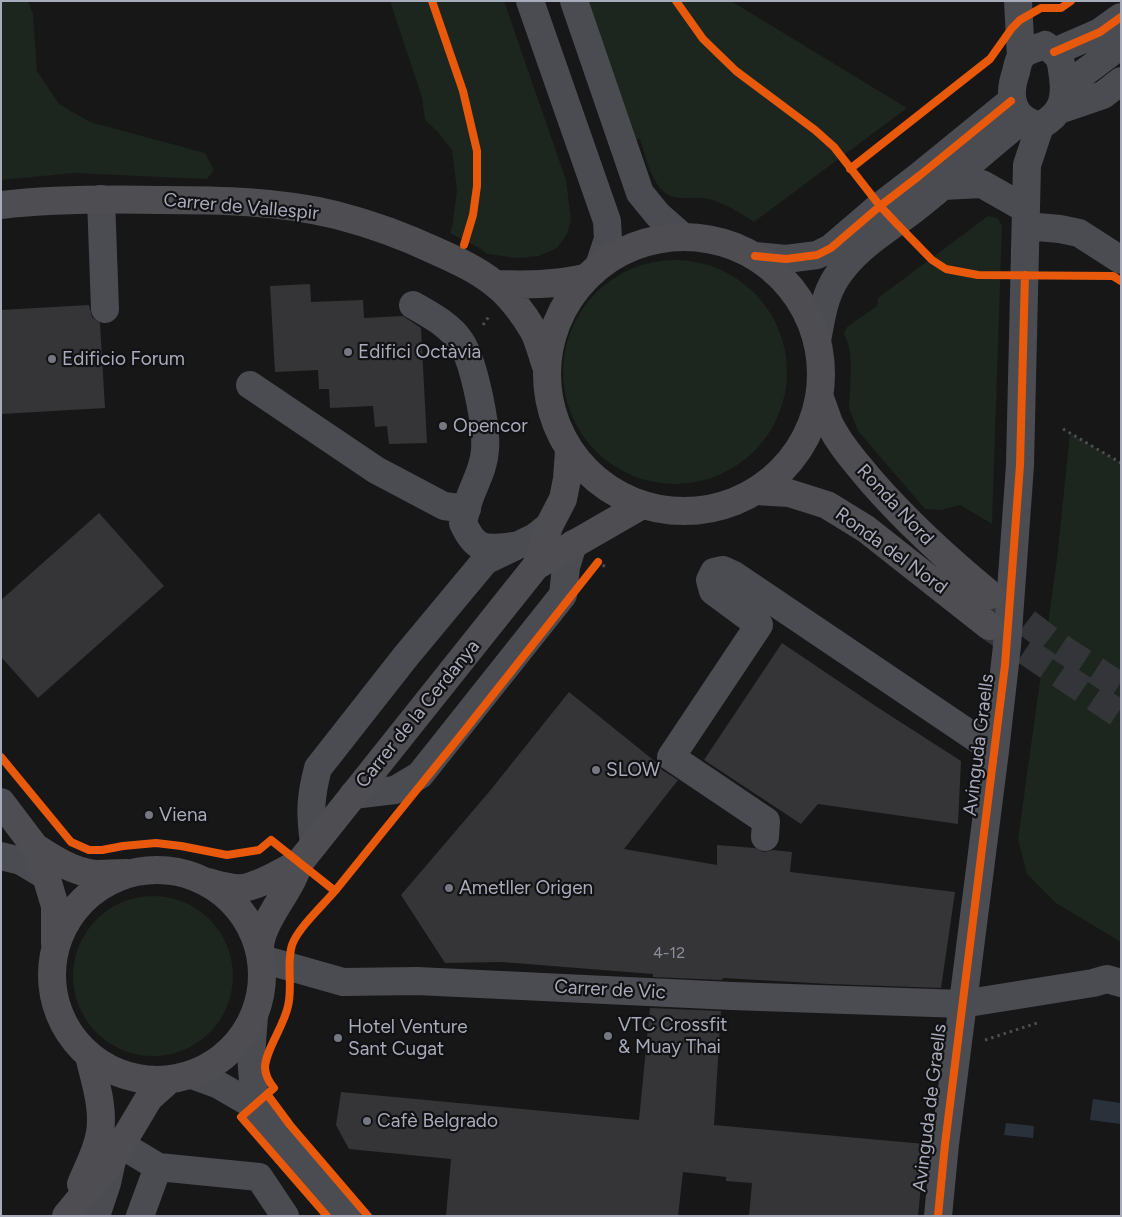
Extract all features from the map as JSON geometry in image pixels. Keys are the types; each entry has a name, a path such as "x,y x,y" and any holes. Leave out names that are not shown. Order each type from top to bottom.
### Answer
{"main road":[{"name":"Carrer de Vallespir","path":"1,205 101,199 192,200 268,205 335,215 413,240 471,268 496,284 534,331 546,366"},
{"path":"496,284 532,285 563,283 592,271 639,244 666,237 701,238 728,244 756,256 776,272 795,292 809,318 817,340 821,371 820,398 811,426 798,450 779,472 754,491 726,504 700,511 674,510 642,505 600,483 584,469 569,451 552,417 546,366 550,341 558,318 571,295 592,271"},
{"name":"Ronda Nord","path":"820,398 829,422 839,439 850,456 880,491 929,543 991,595"},
{"name":"Carrer de la Cerdanya","path":"261,955 259,944 268,922 307,853 536,566 549,526 563,499 569,451"},
{"name":"Ronda del Nord","path":"754,491 789,493 827,505 866,529 989,626"},
{"name":"Carrer de la Cerdanya","path":"536,566 642,505"},
{"path":"1,802 34,847 46,876 55,906 55,944 52,979 56,1005 65,1026 75,1042 89,1056 110,1069 129,1077 149,1080 180,1077"},
{"path":"34,847 78,870 93,874 130,873"},
{"name":"Carrer de la Cerdanya","path":"208,882 242,888 270,878 307,853"},
{"path":"55,944 66,922 83,901 95,890 116,878 130,873 146,870 179,872 194,875 208,882 239,910 252,932 261,955 263,984 254,1016 240,1040 219,1060 180,1077 149,1098 116,1152 64,1214"},
{"path":"64,1214 94,1154 100,1134 102,1118 100,1102 89,1056"}],"street":[{"path":"530,1 607,221 608,239 592,271"},
{"path":"574,1 640,193 658,216 683,237"},
{"path":"1018,1 1021,57 1045,45 1060,60 1040,109"},
{"path":"1054,52 1100,32 1121,17"},
{"path":"817,340 823,304 828,292 844,267 868,244 1121,45"},
{"name":"Avinguda Graells","path":"938,1216 945,1144 1007,646 1020,465 1027,165 1040,109 1013,80 1021,57"},
{"path":"756,256 786,259 817,255 831,248 919,176 1040,109 1103,95 1121,81"},
{"path":"942,186 982,184 1026,217 1060,229 1079,233 1121,260"},
{"path":"101,199 105,309"},
{"path":"413,305 444,324 461,342 476,384 485,450 481,472 463,523 470,539 487,549 515,546"},
{"path":"250,385 376,470 444,506 467,509"},
{"path":"307,853 313,787 318,768 406,656 485,561 535,537 549,526"},
{"path":"353,795 395,790 420,775 562,594 566,567 574,544"},
{"path":"765,837 766,821 671,757 759,625 713,591 710,580 714,572 724,570 734,575 995,751"},
{"path":"1,856 21,861 46,876"},
{"name":"Carrer de Vic","path":"261,955 343,982 417,981 732,996 962,1004 1093,983 1107,978 1121,982"},
{"path":"254,1016 251,1056 255,1106"},
{"path":"180,1077 218,1084 255,1106 347,1216"},
{"path":"259,1178 290,1148"},
{"path":"132,1216 98,1210 116,1152 158,1167 259,1178 285,1216"},
{"path":"140,1216 158,1167"}],"path":[{"path":"1064,429 1121,463"},
{"path":"592,569 598,562 608,568"},
{"path":"982,1044 986,1039 1037,1023"}],"shaded area":[{"path":"1,1 28,1 33,14 37,71 59,104 90,122 205,153 214,170 207,179 74,173 1,180"},
{"path":"390,1 504,1 566,180 571,220 567,234 557,248 539,256 518,258 487,254 450,233 457,190 452,150 438,132 425,120 422,97"},
{"path":"584,1 731,1 907,108 754,222 715,201 703,198 674,197 664,192 655,181 640,139 631,140"},
{"path":"988,216 997,218 1002,225 992,524 960,505 941,510 925,509 858,431 849,408 851,367 849,347 844,333 847,327 877,306 878,298"},
{"path":"664,260 686,260 718,268 737,278 755,292 769,310 783,339 787,372 783,405 779,415 769,434 755,452 737,466 708,480 686,484 664,484 632,476 613,466 595,452 581,434 567,405 563,383 563,361 571,329 581,310 595,292 613,278 642,264"},
{"path":"1070,433 1121,463 1121,942 1056,903 1027,874 1018,839 1057,559"},
{"path":"161,896 191,905 210,919 220,931 227,945 232,960 232,992 227,1007 220,1021 210,1033 198,1043 176,1053 161,1056 145,1056 130,1053 108,1043 86,1021 74,992 73,968 76,953 86,931 108,909 137,897"},
{"path":"1093,1099 1121,1103 1121,1124 1090,1120"},
{"path":"1006,1123 1034,1126 1033,1138 1004,1135"}],"building":[{"name":"Edifici Octàvia","path":"310,284 311,302 363,300 364,318 403,316 421,328 427,443 389,444 387,426 375,427 373,406 330,408 329,389 319,389 318,370 275,372 270,286"},
{"name":"Edificio Forum","path":"89,305 92,317 100,323 105,408 1,414 1,310"},
{"path":"99,513 164,586 38,698 1,657 1,600"},
{"path":"782,643 961,761 958,824 818,804 801,824 704,760"},
{"path":"569,692 657,763 662,770 678,780 624,849 717,865 717,845 755,848 764,852 773,850 792,852 790,872 955,892 941,988 723,978 722,980 653,977 653,974 502,962 445,963 401,895 489,792"},
{"path":"650,1008 721,1011 714,1125 925,1144 918,1216 749,1216 752,1183 726,1181 726,1177 683,1172 678,1216 446,1216 451,1159 349,1149 336,1125 341,1092 639,1120"}],"tunnel":[{"path":"993,597 1055,644 1121,687"},
{"path":"990,627 1121,715"}],"cycle path":[{"path":"432,1 463,91 477,151 477,186 473,215 464,245"},
{"path":"676,1 703,39 736,71 815,130 834,147 880,206 932,260 946,269 978,275 1113,276 1121,281"},
{"path":"850,169 990,59 1020,20 1041,8 1061,8 1071,1"},
{"path":"1054,52 1100,32 1121,17"},
{"path":"755,256 786,259 817,255 831,248 880,206 1011,101"},
{"name":"Avinguda de Graells","path":"938,1216 945,1144 1005,665 1020,465 1025,275"},
{"path":"335,891 598,562"},
{"path":"1,757 71,842 89,850 156,843 227,855 259,850 271,840 335,891 305,924 292,945 288,1006 268,1053 265,1067 268,1079 274,1088 241,1117 327,1216"},
{"path":"267,1094 290,1125 368,1216"}],"place":[{"name":"Edifici Octàvia","path":"348,352"},
{"name":"Edificio Forum","path":"52,359"},
{"name":"Opencor","path":"443,426"},
{"name":"SLOW","path":"596,770"},
{"name":"Viena","path":"149,815"},
{"name":"Ametller Origen","path":"449,888"},
{"name":"VTC Crossfit & Muay Thai","path":"608,1036"},
{"name":"Hotel Venture Sant Cugat","path":"338,1038"},
{"name":"Cafè Belgrado","path":"367,1121"}]}
